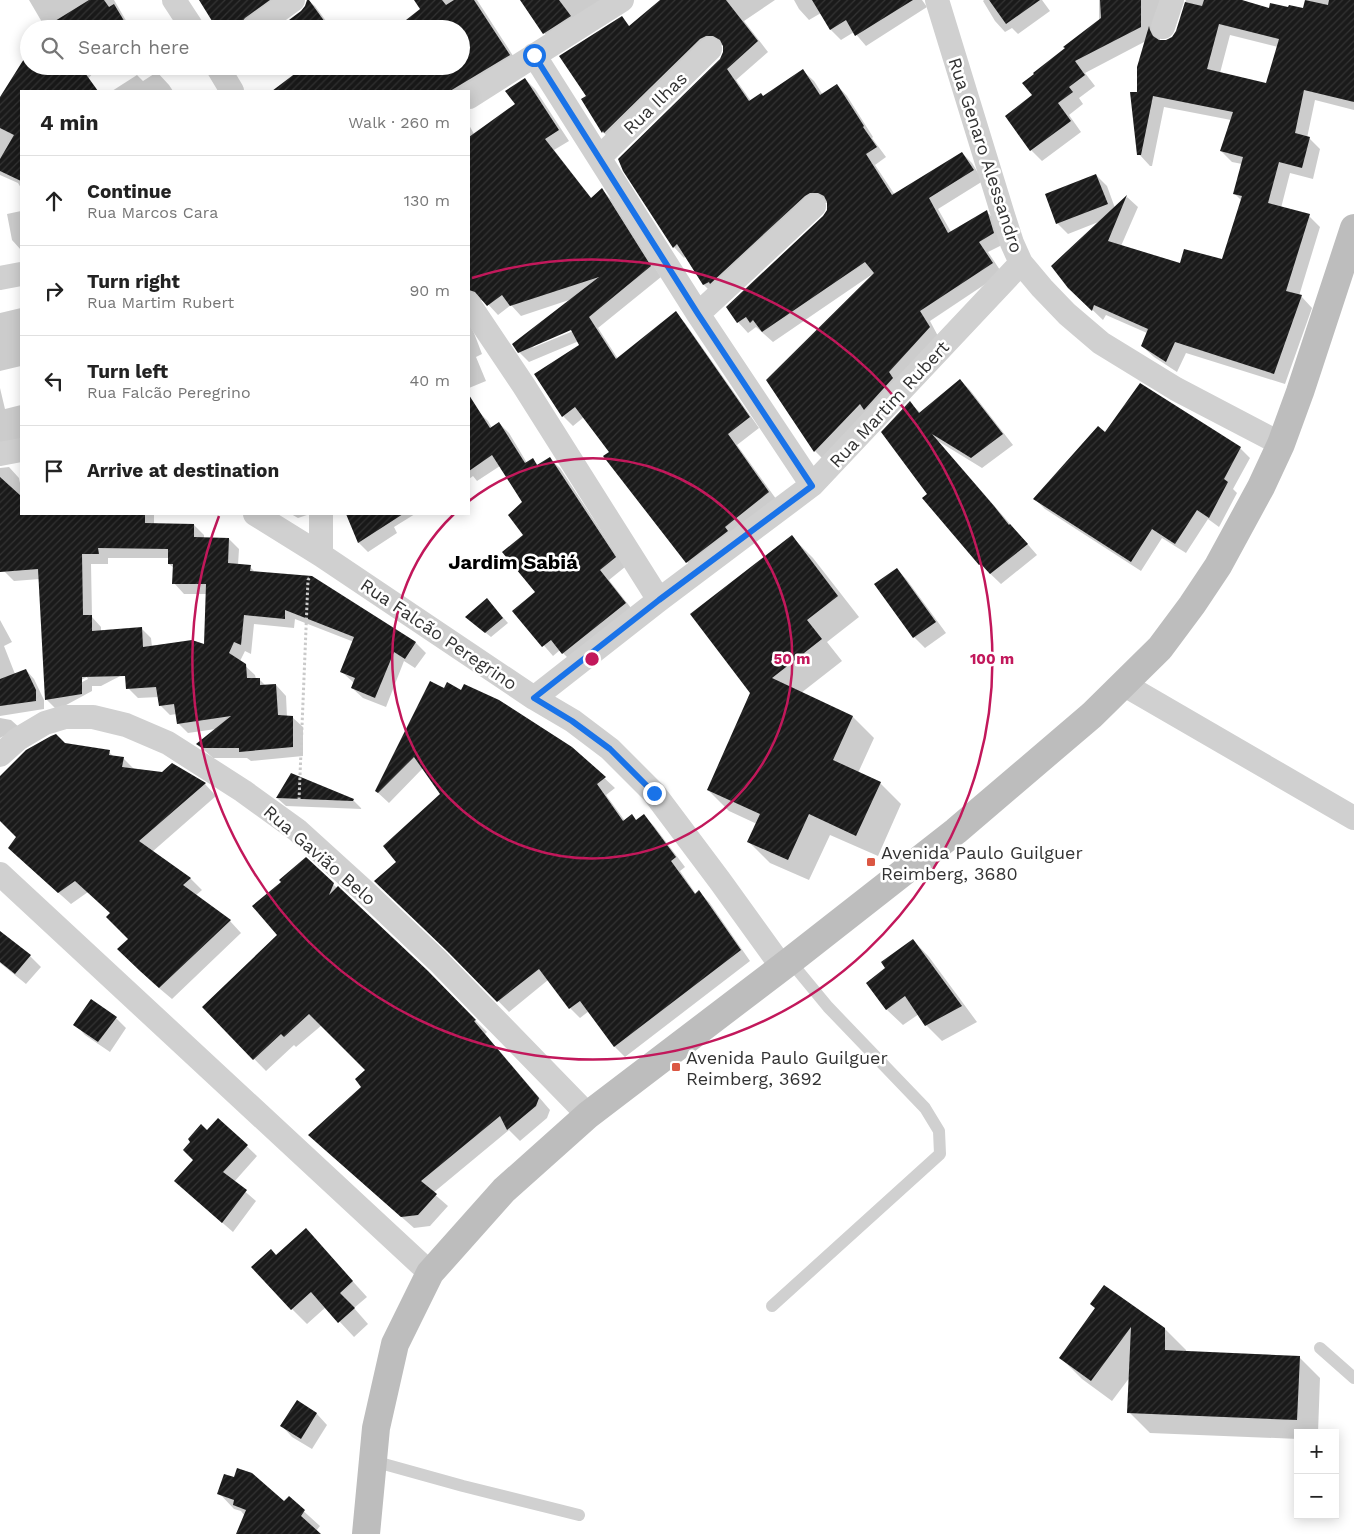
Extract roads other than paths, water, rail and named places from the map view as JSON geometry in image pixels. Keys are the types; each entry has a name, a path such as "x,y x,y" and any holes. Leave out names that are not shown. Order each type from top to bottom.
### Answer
{"main road":[{"path":"366,1534 376,1428 395,1344 430,1273 504,1190 588,1116 956,830 1092,715 1160,648 1218,566 1261,487 1281,444 1354,228"}],"street":[{"path":"174,0 187,20"},
{"path":"265,20 293,0"},
{"path":"470,95 622,0"},
{"name":"Rua Genaro Alessandro","path":"936,0 1012,243 1021,264 1067,314 1101,343 1176,389 1281,444"},
{"path":"1163,27 1172,0"},
{"name":"Rua Ilhas","path":"600,157 710,49"},
{"path":"534,55 698,314 812,486"},
{"path":"222,75 231,90"},
{"path":"698,314 814,206"},
{"name":"Rua Martim Rubert","path":"534,698 659,600 812,486 1021,264"},
{"path":"0,278 20,274"},
{"path":"470,305 524,386 659,600"},
{"path":"0,454 20,450"},
{"name":"Rua Falcão Peregrino","path":"257,515 321,555 534,698 572,721 610,749 654,793 786,964"},
{"path":"321,515 321,555"},
{"path":"1123,684 1354,818"},
{"name":"Rua Gavião Belo","path":"0,755 18,739 46,723 65,717 93,717 126,724 168,743 244,790 297,830 438,961 588,1116"},
{"path":"0,874 430,1273"}],"lane":[{"path":"772,1306 940,1154 939,1131 925,1108 786,964"},
{"path":"1320,1348 1354,1378"},
{"path":"373,1461 579,1515"}],"place":[{"name":"Avenida Paulo Guilguer Reimberg, 3680","path":"871,862"},
{"name":"Avenida Paulo Guilguer Reimberg, 3692","path":"676,1067"}],"district":[{"name":"Jardim Sabiá","path":"513,562"}]}
